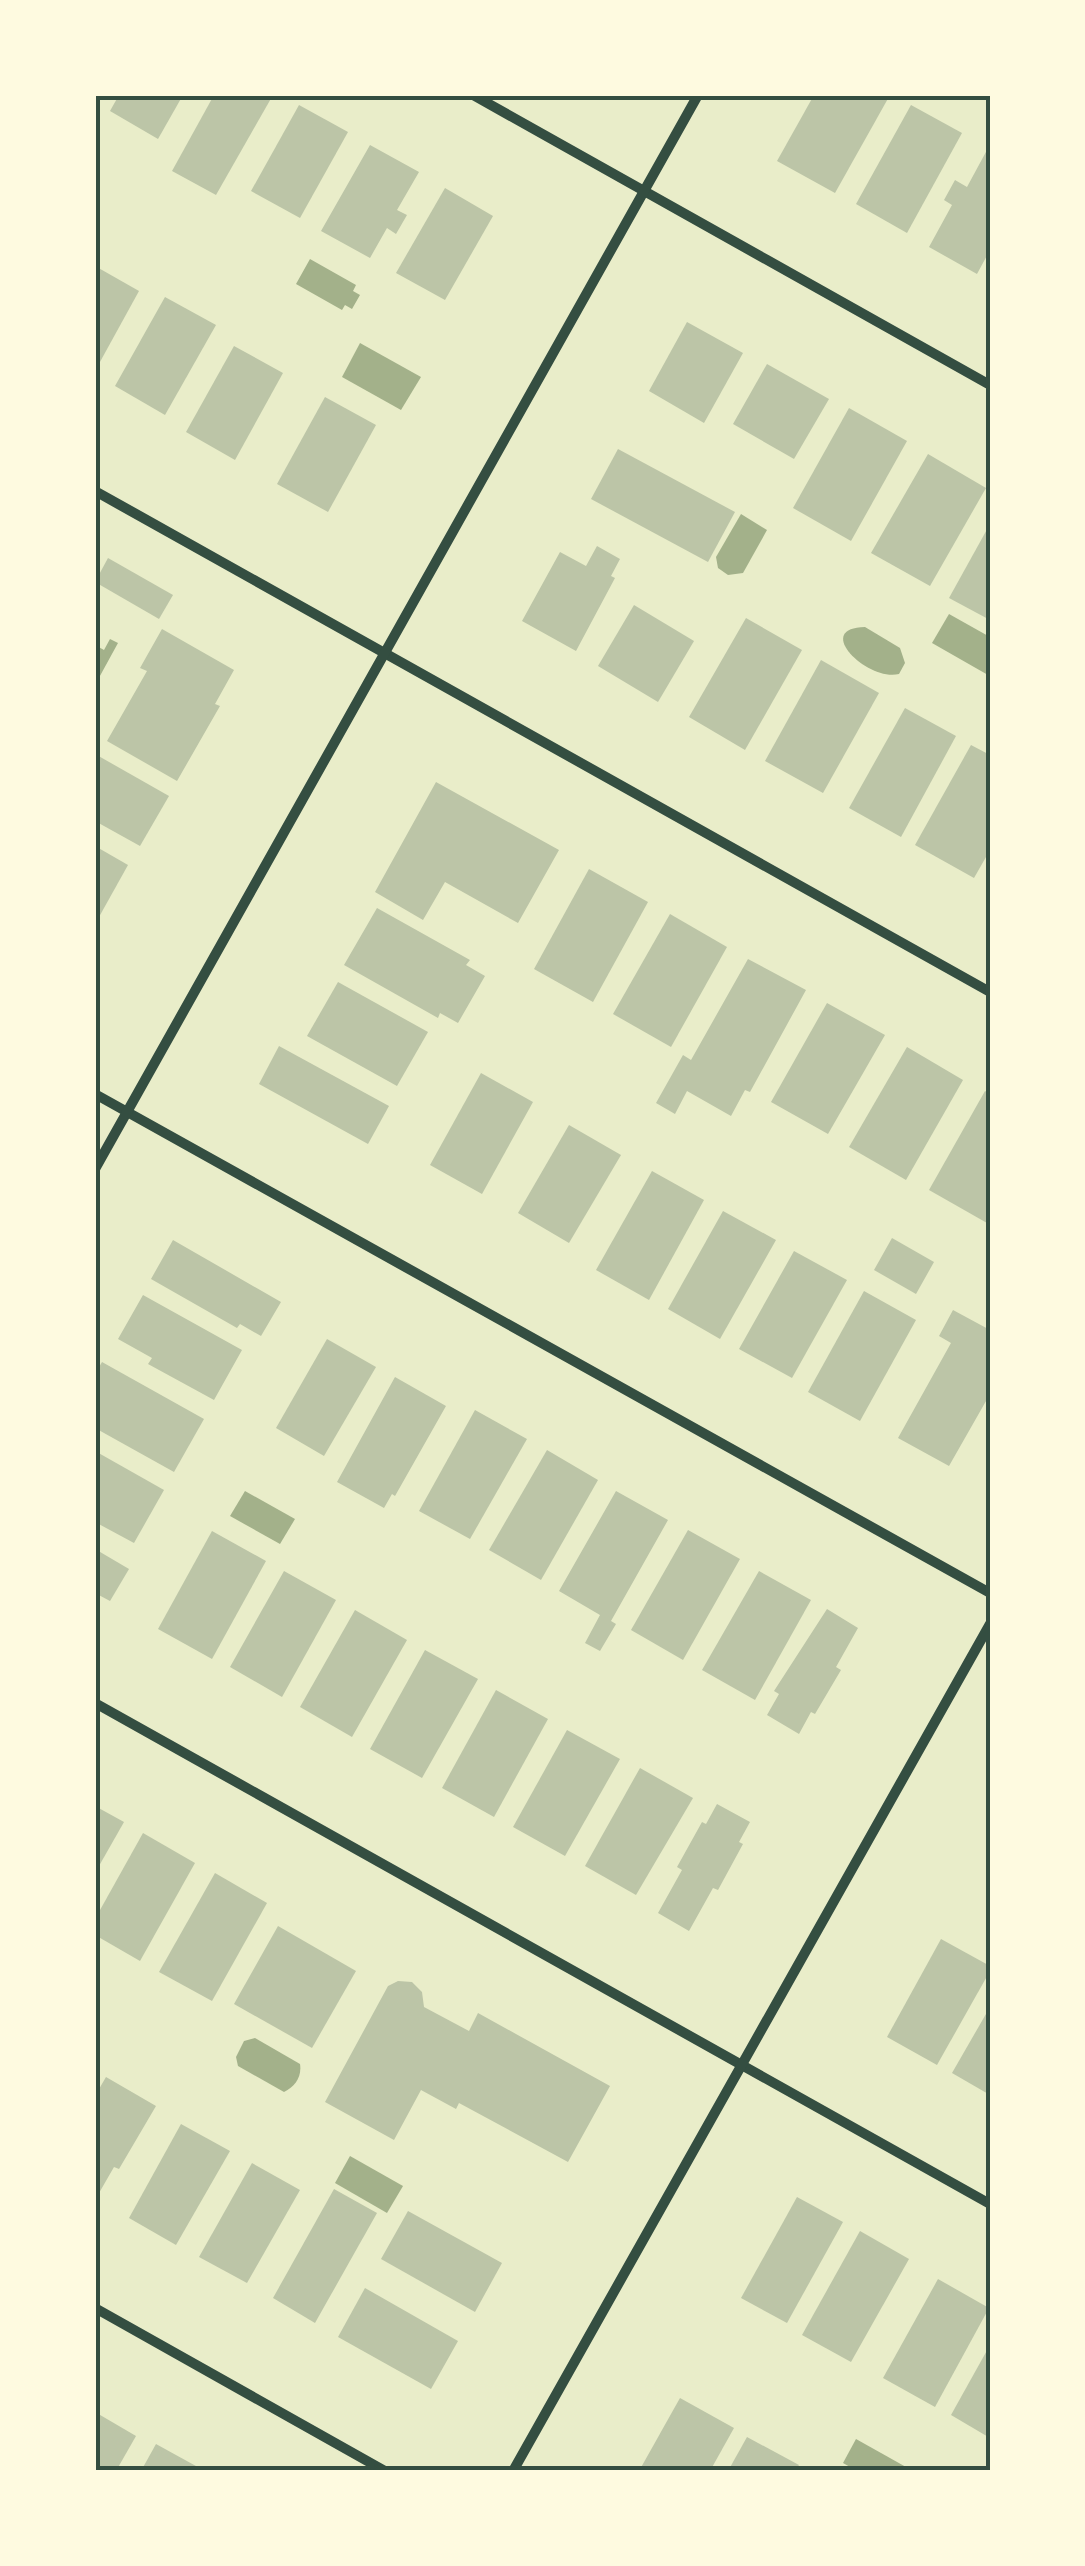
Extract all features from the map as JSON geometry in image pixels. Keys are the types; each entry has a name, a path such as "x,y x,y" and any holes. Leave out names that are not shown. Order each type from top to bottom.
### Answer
{"street":[{"path":"473,95 990,386"},
{"path":"95,1169 698,95"},
{"path":"95,491 990,992"},
{"path":"95,1094 990,1593"},
{"path":"514,2471 990,1624"},
{"path":"95,1703 990,2204"},
{"path":"95,2308 385,2471"}],"shaded area":[{"path":"310,259 356,285 353,291 360,295 352,309 345,305 342,310 296,284"},
{"path":"360,343 421,377 401,410 342,377"},
{"path":"741,514 767,530 743,573 728,575 718,568 716,557"},
{"path":"949,614 990,637 988,675 932,643"},
{"path":"865,627 900,648 905,663 899,674 873,670 850,654 844,636 850,630"},
{"path":"110,639 118,643 95,685 95,645 104,650"},
{"path":"245,1491 295,1519 280,1544 230,1516"},
{"path":"255,2038 300,2064 299,2077 288,2090 284,2092 238,2066 236,2057 244,2041"},
{"path":"350,2156 403,2186 387,2213 335,2183"},
{"path":"856,2439 906,2467 904,2471 857,2471 843,2463"}],"building":[{"path":"119,95 183,95 158,139 110,111"},
{"path":"214,95 273,95 216,195 172,171"},
{"path":"814,95 890,95 835,193 777,161"},
{"path":"299,105 348,132 300,218 251,191"},
{"path":"911,105 962,133 907,233 856,204"},
{"path":"370,145 419,172 397,210 407,215 396,234 387,228 370,258 321,231"},
{"path":"987,150 990,250 977,274 929,247 952,205 944,200 955,180 967,187"},
{"path":"445,188 493,216 445,300 396,273"},
{"path":"95,266 139,291 95,371"},
{"path":"165,297 216,325 165,415 115,386"},
{"path":"687,322 743,353 704,423 649,391"},
{"path":"234,346 283,373 235,460 186,432"},
{"path":"767,364 829,399 794,459 733,424"},
{"path":"325,397 376,425 328,512 277,484"},
{"path":"849,408 907,441 851,541 793,508"},
{"path":"618,449 735,512 708,562 591,499"},
{"path":"928,454 986,488 930,586 871,553"},
{"path":"990,524 990,620 949,598"},
{"path":"597,546 620,559 611,576 615,578 576,651 522,621 560,552 586,566"},
{"path":"108,558 173,595 159,619 95,582"},
{"path":"634,605 694,641 658,702 598,666"},
{"path":"746,618 802,650 745,750 689,717"},
{"path":"162,629 234,670 215,704 220,706 177,781 107,741 147,671 140,668"},
{"path":"821,660 879,693 823,793 765,761"},
{"path":"905,708 956,736 901,837 849,808"},
{"path":"971,745 990,755 990,850 974,878 915,845"},
{"path":"95,754 169,796 140,846 95,821"},
{"path":"436,782 559,850 518,923 445,882 423,920 375,892"},
{"path":"95,846 128,865 99,917 95,915"},
{"path":"589,869 648,902 593,1002 534,969"},
{"path":"377,908 470,960 466,965 485,976 458,1023 440,1013 438,1018 344,965"},
{"path":"670,914 727,947 671,1047 613,1014"},
{"path":"748,959 806,990 750,1092 745,1090 731,1116 687,1091 675,1114 656,1103 683,1055 691,1060"},
{"path":"338,982 428,1032 397,1086 307,1036"},
{"path":"827,1003 885,1035 828,1134 771,1102"},
{"path":"279,1046 389,1106 368,1144 259,1084"},
{"path":"907,1047 963,1080 906,1180 849,1147"},
{"path":"481,1073 533,1102 482,1194 430,1165"},
{"path":"985,1091 990,1094 987,1223 929,1190"},
{"path":"569,1125 621,1155 569,1243 518,1213"},
{"path":"652,1171 704,1200 649,1300 596,1270"},
{"path":"723,1211 776,1240 720,1339 668,1309"},
{"path":"892,1238 934,1262 916,1294 874,1270"},
{"path":"173,1240 281,1302 261,1336 240,1324 237,1328 151,1279"},
{"path":"794,1251 847,1280 792,1378 739,1349"},
{"path":"864,1291 916,1320 860,1421 808,1392"},
{"path":"143,1295 242,1350 214,1400 148,1364 152,1358 118,1339"},
{"path":"953,1310 990,1330 990,1394 949,1466 898,1438 951,1343 939,1336"},
{"path":"327,1339 376,1367 324,1456 276,1428"},
{"path":"102,1362 204,1419 174,1472 95,1428 95,1374"},
{"path":"395,1377 446,1406 395,1496 392,1494 384,1508 337,1482"},
{"path":"475,1410 527,1439 470,1539 419,1511"},
{"path":"547,1450 598,1480 541,1580 489,1550"},
{"path":"95,1451 164,1490 134,1543 95,1522"},
{"path":"616,1491 668,1520 611,1621 616,1624 600,1651 585,1643 600,1615 559,1591"},
{"path":"688,1530 740,1559 683,1660 631,1630"},
{"path":"212,1531 266,1561 212,1659 158,1629"},
{"path":"95,1549 129,1569 110,1601 95,1593"},
{"path":"284,1571 336,1600 282,1697 230,1667"},
{"path":"759,1571 811,1600 755,1700 702,1670"},
{"path":"827,1609 858,1628 836,1667 841,1670 799,1734 767,1715 779,1694 774,1691"},
{"path":"355,1610 407,1640 352,1737 300,1707"},
{"path":"425,1650 478,1679 422,1778 370,1749"},
{"path":"496,1690 548,1719 494,1817 442,1788"},
{"path":"567,1730 620,1759 565,1856 513,1827"},
{"path":"640,1768 693,1798 636,1895 585,1866"},
{"path":"717,1804 750,1822 739,1842 743,1844 718,1890 713,1888 689,1931 658,1913 682,1870 677,1867 702,1822 706,1824"},
{"path":"95,1806 124,1822 95,1873"},
{"path":"143,1833 195,1863 140,1961 95,1935 95,1919"},
{"path":"215,1873 267,1903 212,2001 159,1972"},
{"path":"278,1926 356,1971 312,2048 234,2004"},
{"path":"941,1939 990,1966 990,1971 937,2065 887,2037"},
{"path":"398,1981 412,1982 422,1992 424,2007 469,2031 478,2013 610,2086 568,2162 459,2103 456,2109 421,2090 394,2140 325,2102 388,1986"},
{"path":"990,2007 990,2095 952,2073"},
{"path":"106,2077 156,2106 119,2169 114,2167 95,2200 95,2096"},
{"path":"181,2124 230,2151 176,2245 129,2218"},
{"path":"252,2163 300,2190 247,2283 199,2257"},
{"path":"334,2189 377,2213 315,2323 273,2298"},
{"path":"797,2197 843,2222 787,2323 741,2298"},
{"path":"408,2211 502,2263 475,2312 381,2259"},
{"path":"860,2231 909,2259 851,2362 802,2335"},
{"path":"938,2279 989,2308 935,2407 883,2378"},
{"path":"365,2288 458,2341 431,2389 338,2337"},
{"path":"990,2345 990,2438 951,2415"},
{"path":"680,2398 734,2428 710,2471 639,2471"},
{"path":"95,2412 136,2436 116,2471 95,2471"},
{"path":"747,2437 799,2465 795,2471 728,2471"},
{"path":"156,2444 205,2471 141,2471"}]}
